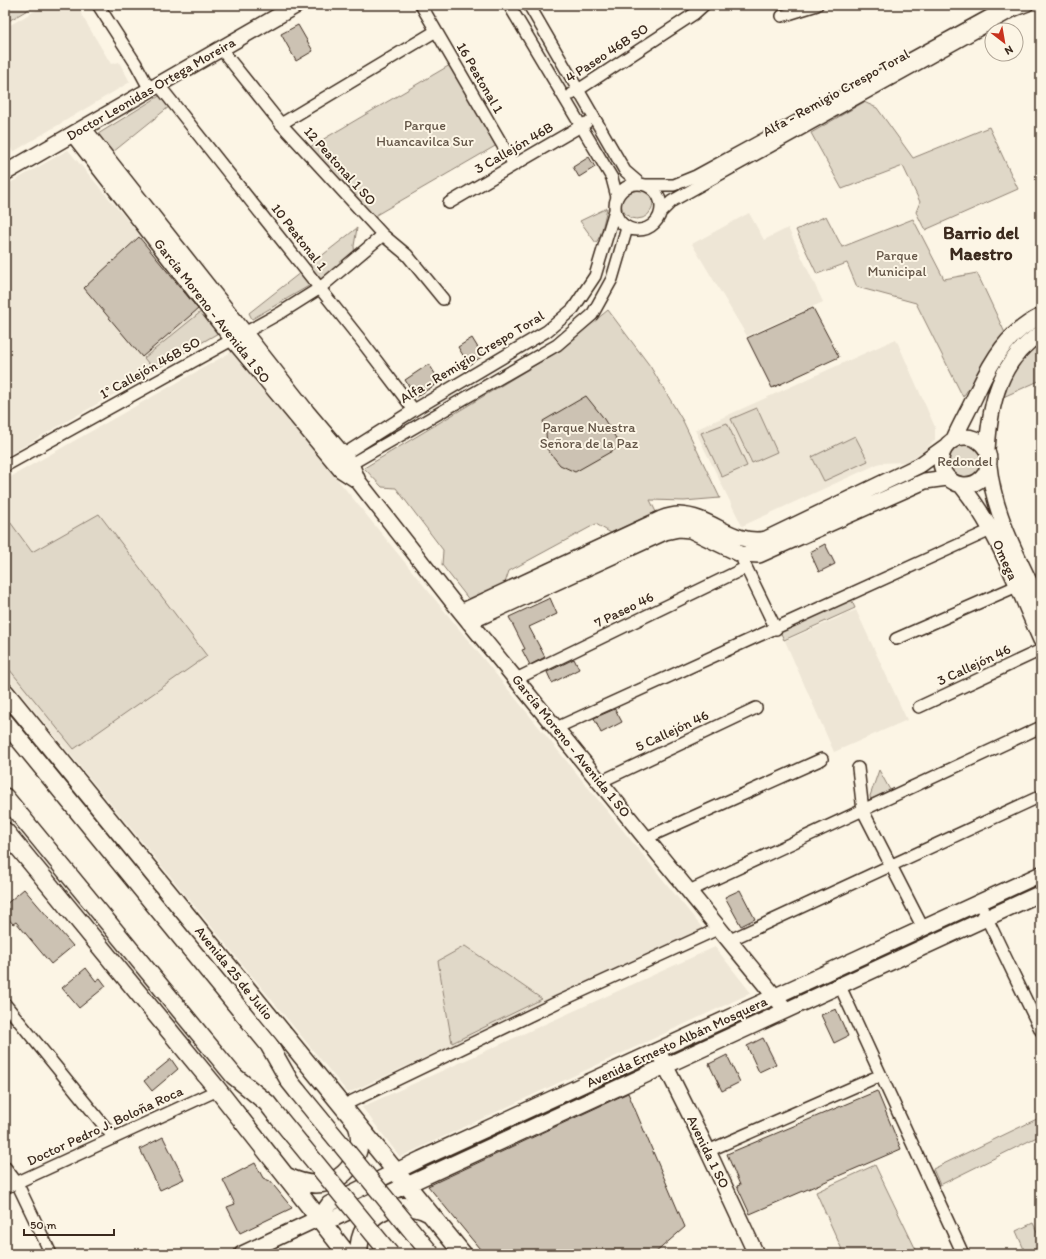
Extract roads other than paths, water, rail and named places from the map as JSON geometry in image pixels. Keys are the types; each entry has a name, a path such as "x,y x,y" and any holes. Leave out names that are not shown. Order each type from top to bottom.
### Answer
{"main road":[{"name":"Avenida 25 de Julio","path":"5,692 462,1254"},
{"name":"Avenida 25 de Julio","path":"5,722 151,903 269,1045 298,1092 430,1254"},
{"path":"5,797 234,1076 267,1103 390,1254"},
{"path":"5,831 218,1090 347,1254"},
{"path":"138,855 151,903"},
{"path":"90,902 112,962"},
{"path":"286,1176 307,1184 318,1184 337,1178 353,1164 357,1154 360,1134 356,1124"},
{"path":"359,1254 360,1237 365,1228 379,1212 399,1206 415,1207 429,1214"}],"street":[{"name":"10 Peatonal 1","path":"98,5 136,64 320,288 414,410"},
{"name":"Doctor Leonidas Ortega Moreira","path":"5,173 297,5"},
{"name":"16 Peatonal 1","path":"421,5 514,165"},
{"path":"509,5 612,178 617,197 615,210 617,217 628,228 642,230 649,227 655,223 661,212 660,199 652,188 642,184 625,171 530,5"},
{"name":"4 Paseo 46B SO","path":"564,98 694,14 704,5"},
{"path":"782,16 817,5"},
{"name":"Alfa - Remigio Crespo Toral","path":"661,212 699,180 1009,5"},
{"name":"Alfa - Remigio Crespo Toral","path":"642,184 674,185 699,180 1008,14 1028,5"},
{"path":"281,124 436,31"},
{"name":"12 Peatonal 1 SO","path":"221,49 281,124 383,235 407,255 443,299"},
{"name":"3 Callejón 46B","path":"449,203 594,118"},
{"name":"García Moreno - Avenida 1 SO","path":"78,131 238,336 358,481 465,617 785,1009"},
{"path":"617,197 625,187 642,184"},
{"name":"Alfa - Remigio Crespo Toral","path":"342,462 414,410 547,331 573,308 594,276 615,210"},
{"path":"342,462 557,346 592,315 612,280 628,228"},
{"name":"1° Callejón 46B SO","path":"5,466 238,336 320,288 383,235"},
{"path":"947,478 940,463 942,454 950,443 985,373 999,351 1015,333 1030,321 1041,316"},
{"path":"742,561 769,552 925,481 947,478 961,485 968,485 981,479 989,466 987,450 990,417 1001,380 1011,361 1025,345 1041,333"},
{"path":"465,617 661,519 677,515 692,516 707,521 737,538 756,541 766,539 920,465 950,443 968,437 976,439 987,450"},
{"name":"Omega","path":"989,466 991,485 1004,525 1041,606"},
{"name":"Omega","path":"961,485 980,511 991,530 1041,640"},
{"path":"465,617 665,532 680,528 690,530 742,561 776,629"},
{"path":"556,728 991,530"},
{"name":"7 Paseo 46","path":"516,679 742,561"},
{"path":"896,639 1017,586"},
{"name":"3 Callejón 46","path":"919,707 1041,650"},
{"name":"5 Callejón 46","path":"600,782 756,708"},
{"path":"689,891 1041,727"},
{"path":"646,838 822,759"},
{"path":"858,768 863,811 922,928"},
{"path":"730,940 1041,796"},
{"name":"Avenida Ernesto Albán Mosquera","path":"242,1254 319,1218 335,1218 400,1178 657,1051 1041,874"},
{"name":"Avenida Ernesto Albán Mosquera","path":"400,1178 665,1066 839,984 1041,893"},
{"path":"979,902 1041,1031"},
{"path":"342,1106 558,1002 720,928"},
{"path":"839,984 963,1254"},
{"path":"5,1004 114,1138"},
{"name":"Avenida 1 SO","path":"657,1051 708,1151 756,1254"},
{"path":"708,1151 881,1075"},
{"name":"Doctor Pedro J. Boloña Roca","path":"5,1188 218,1090"},
{"path":"5,1167 18,1183 51,1254"}],"district":[{"name":"Barrio del Maestro","path":"981,243"}],"park label":[{"name":"Parque Huancavilca Sur","path":"425,134"},
{"name":"Parque Municipal","path":"897,264"},
{"name":"Parque Nuestra Señora de la Paz","path":"589,436"},
{"name":"Redondel","path":"965,461"}]}
